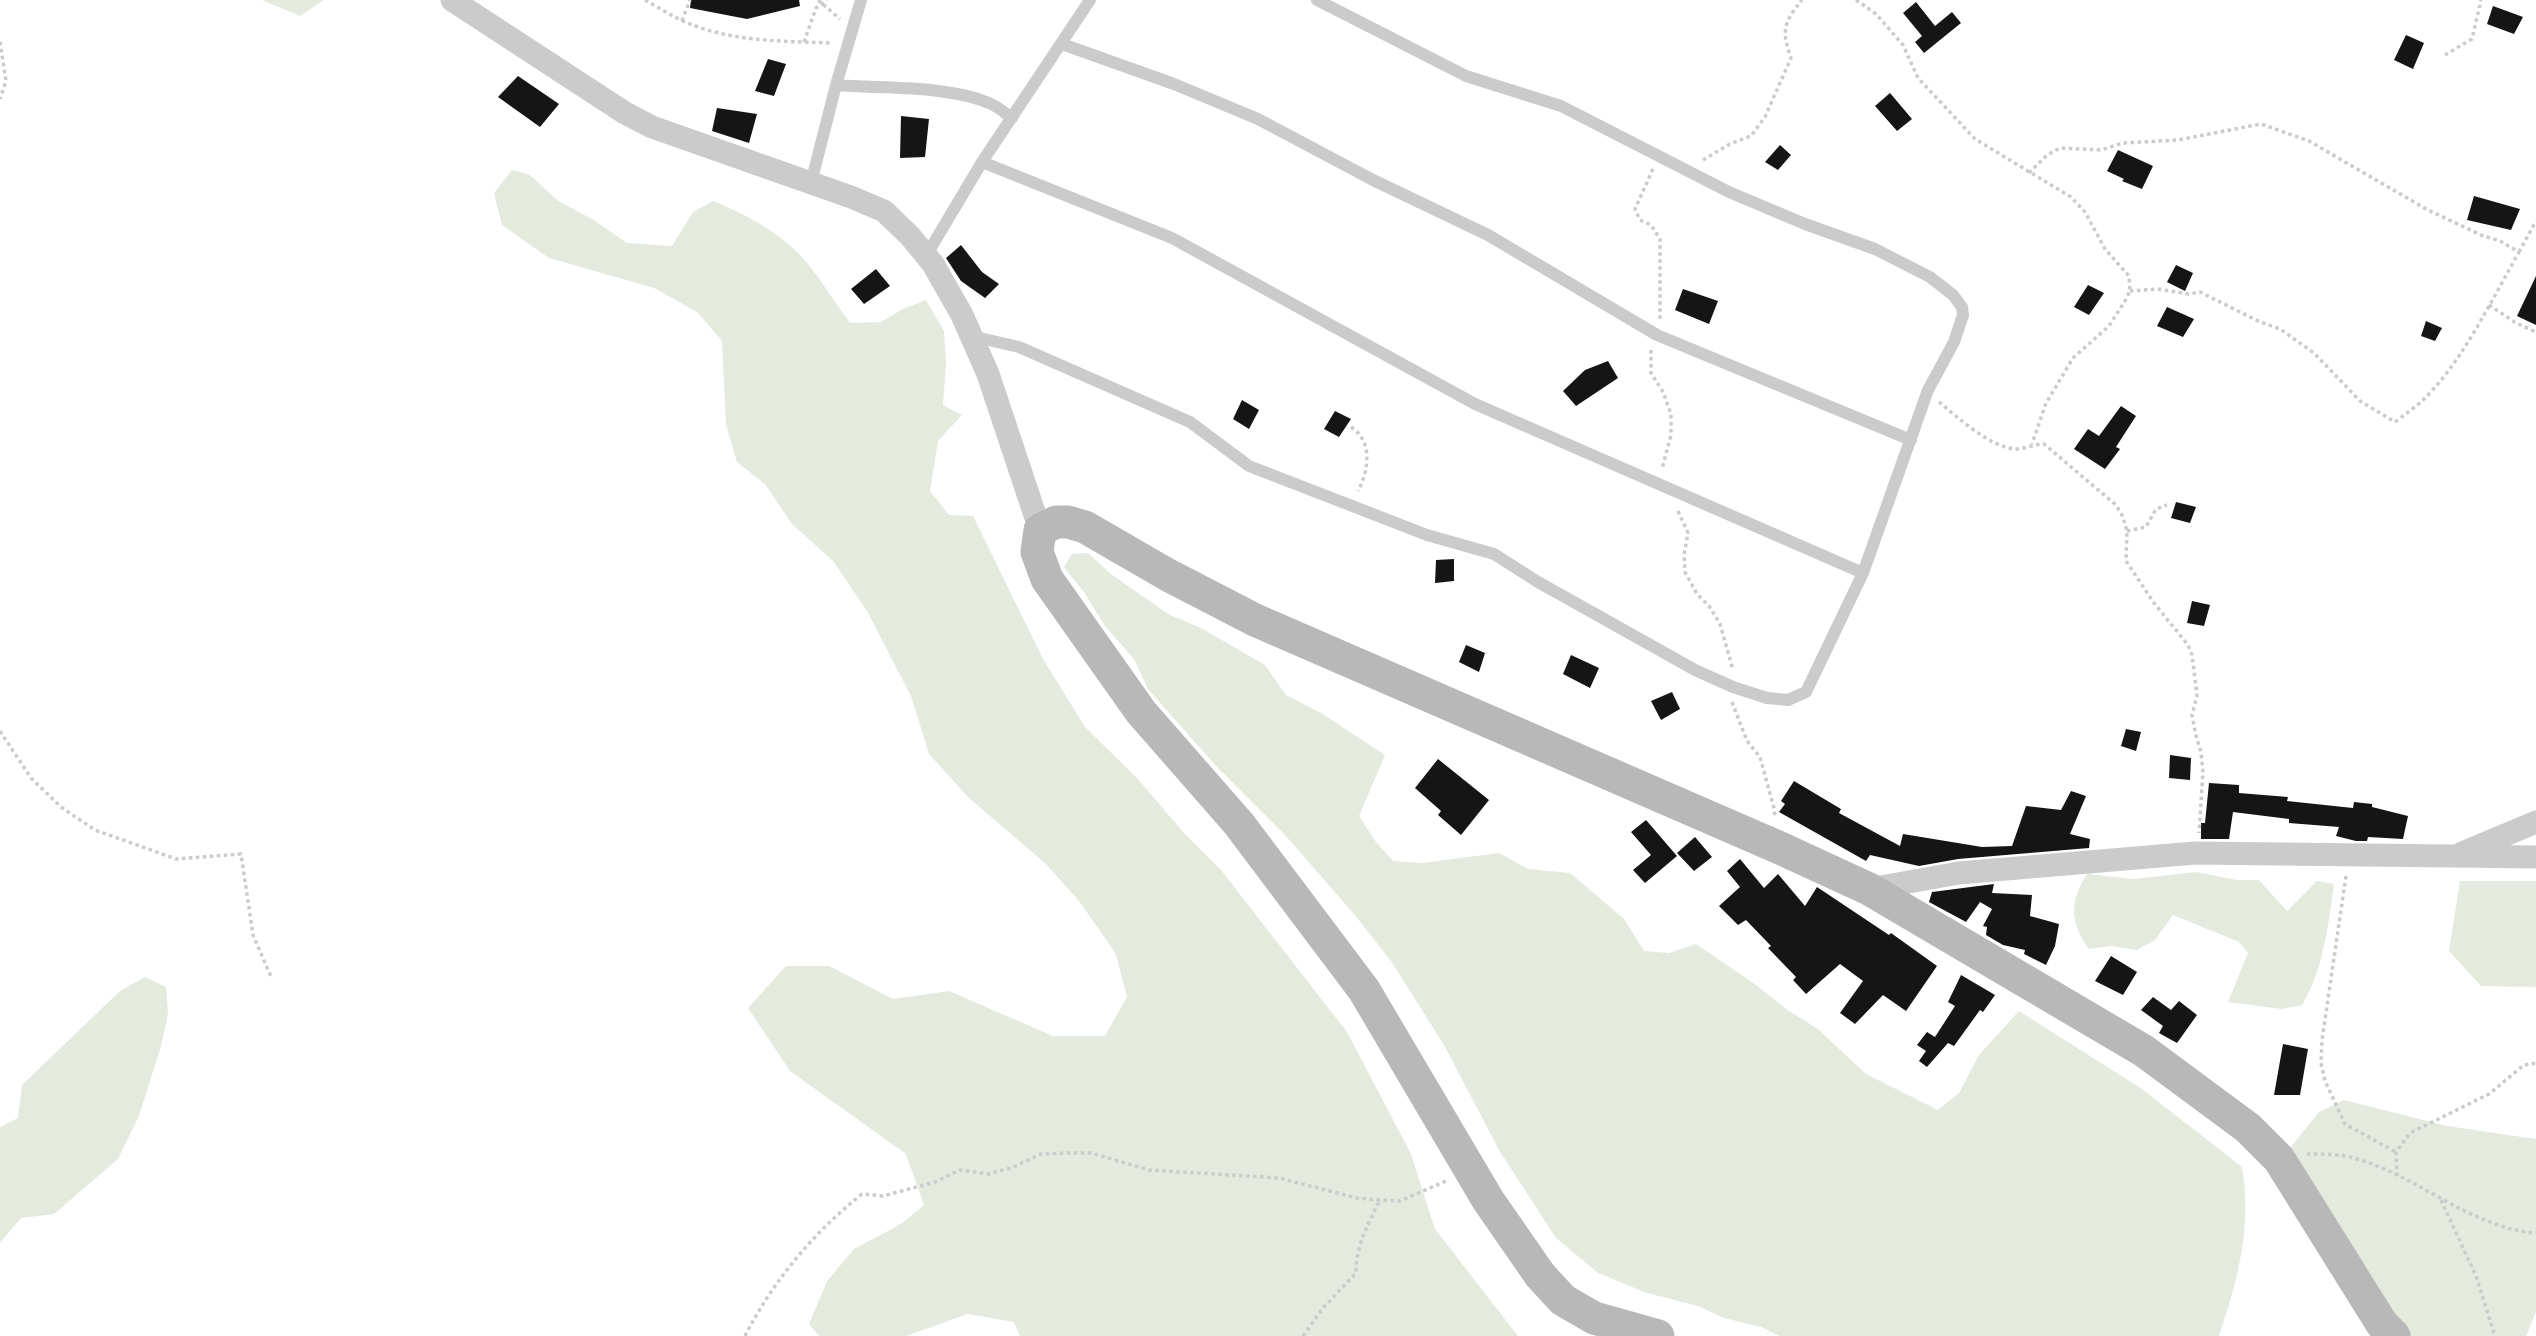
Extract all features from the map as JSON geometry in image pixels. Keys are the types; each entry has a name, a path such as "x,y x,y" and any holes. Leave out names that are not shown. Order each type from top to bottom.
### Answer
{"main road":[{"path":"1658,1336 1594,1318 1563,1300 1533,1264 1488,1200 1364,990 1239,824 1141,712 1047,579 1037,552 1040,530 1056,522 1085,527 1168,575 1255,620 1768,842 1869,889 2144,1051 2248,1128 2281,1162 2382,1324 2394,1336"}],"street":[{"path":"452,0 470,7 625,113 652,127 884,211 926,256 962,315 988,374 1040,530"},
{"path":"2456,856 2536,822"},
{"path":"1869,889 1959,873 2199,853 2536,857"}],"lane":[{"path":"811,184 835,85 861,0"},
{"path":"926,256 982,162 1090,0"},
{"path":"971,336 1019,347 1190,422 1249,466 1427,534 1494,554 1538,582 1695,670 1732,687 1768,698 1788,700 1806,692 1863,573 1928,390 1954,342 1963,315 1962,307 1953,295 1930,276 1875,249 1805,224 1729,192 1560,106 1466,76 1317,0"},
{"path":"1062,44 1174,84 1258,119 1373,180 1488,235 1657,335 1911,440"},
{"path":"835,85 935,91 970,96 992,104 1012,118"},
{"path":"982,162 1172,238 1475,404 1863,573"}],"path":[{"path":"645,0 682,21 741,38 847,43"},
{"path":"682,21 690,0"},
{"path":"819,1 827,0"},
{"path":"1673,162 1682,159 1704,160 1730,144 1751,136 1765,117 1791,58 1784,38 1787,18 1802,0"},
{"path":"1856,0 1876,14 1903,45 1918,78 1975,139 2071,197 2085,212 2101,242 2129,276 2130,291 2109,326 2073,358 2046,403 2032,444"},
{"path":"2445,55 2472,39 2481,0"},
{"path":"804,41 819,1"},
{"path":"819,1 852,29"},
{"path":"0,42 6,81 0,99"},
{"path":"2029,173 2047,155 2060,148 2101,150 2123,143 2178,140 2261,124 2309,141 2426,209 2519,252"},
{"path":"2130,291 2158,289 2189,294 2200,292 2280,329 2314,353 2360,401 2395,422 2421,401 2444,375 2489,305 2536,221"},
{"path":"2489,305 2516,323 2536,332"},
{"path":"1928,390 1962,421 2002,445 2017,449 2032,444 2044,444 2116,505 2127,531 2126,561 2160,611 2188,645 2192,655 2197,696 2192,715 2202,752 2203,772 2199,853"},
{"path":"1350,427 1363,439 1367,466 1364,481 1350,505"},
{"path":"2127,531 2146,527 2155,509 2166,505"},
{"path":"0,731 31,778 61,807 95,830 176,859 241,854 253,935 272,979"},
{"path":"2349,855 2323,1030 2321,1063 2325,1081 2346,1124 2396,1152"},
{"path":"2397,1176 2396,1152 2410,1133 2489,1094 2524,1065 2536,1063"},
{"path":"745,1336 788,1266 838,1213 862,1194 883,1196 905,1191 960,1170 988,1174 1011,1168 1041,1154 1091,1153 1149,1170 1279,1178 1357,1198 1400,1201 1430,1190 1469,1168"},
{"path":"2281,1162 2308,1154 2350,1157 2397,1176 2513,1232 2536,1234"},
{"path":"2441,1198 2476,1276 2495,1336"},
{"path":"1303,1336 1323,1308 1356,1273 1356,1256 1361,1237 1380,1200"}],"shaded area":[{"path":"262,0 324,0 300,16"},
{"path":"512,170 530,175 558,201 592,219 627,243 672,246 693,212 713,201 727,207 767,228 802,257 850,323 881,322 926,300 944,331 946,362 943,405 962,415 938,441 930,491 949,515 973,516 1043,659 1085,727 1138,779 1183,832 1221,870 1347,1032 1411,1154 1435,1229 1518,1336 1020,1336 1014,1322 968,1314 906,1336 819,1336 809,1324 827,1281 854,1249 901,1224 924,1205 906,1154 790,1071 748,1008 786,966 829,966 893,999 949,991 1053,1036 1105,1036 1127,997 1116,954 1079,901 1046,864 969,798 929,754 911,696 867,611 834,562 792,524 765,484 737,462 726,425 722,341 697,312 654,288 549,258 502,225 494,193"},
{"path":"1088,553 1111,574 1168,614 1201,628 1265,665 1286,695 1321,713 1385,755 1359,816 1376,842 1393,861 1422,863 1499,853 1528,869 1570,873 1624,919 1644,951 1669,953 1696,944 1818,1029 1866,1074 1938,1110 1959,1093 1979,1055 2019,1011 2142,1089 2242,1167 2245,1189 2244,1232 2232,1294 2219,1336 1779,1336 1761,1327 1724,1318 1698,1306 1647,1293 1598,1273 1556,1238 1499,1150 1444,1045 1391,961 1285,835 1216,766 1148,689 1134,659 1105,626 1084,592 1064,567 1072,554"},
{"path":"2196,872 2237,880 2259,880 2287,911 2317,881 2334,884 2320,961 2302,1005 2282,1009 2228,1002 2248,953 2239,942 2173,915 2155,940 2137,950 2111,946 2089,949 2078,930 2074,912 2077,894 2087,874 2133,879"},
{"path":"2460,881 2536,881 2536,987 2481,986 2449,951"},
{"path":"145,977 166,987 168,1014 139,1116 118,1159 54,1214 21,1218 0,1243 0,1127 18,1118 22,1085 120,991"},
{"path":"2344,1100 2447,1126 2536,1139 2536,1312 2526,1336 2406,1336 2316,1195 2291,1147 2319,1112"}],"building":[{"path":"691,0 799,0 800,6 747,19 690,8"},
{"path":"1916,2 1935,26 1952,12 1961,23 1924,53 1915,42 1922,36 1903,13"},
{"path":"2493,6 2523,17 2514,34 2487,24"},
{"path":"2406,35 2424,43 2413,69 2394,60"},
{"path":"768,59 786,64 774,96 755,91"},
{"path":"518,76 559,104 540,127 498,97"},
{"path":"1890,93 1912,119 1897,131 1875,106"},
{"path":"717,108 757,114 749,143 712,131"},
{"path":"901,116 929,119 925,157 900,158"},
{"path":"1780,145 1791,155 1778,170 1765,162"},
{"path":"2118,150 2153,166 2142,189 2107,171"},
{"path":"2474,196 2520,209 2511,230 2467,220"},
{"path":"961,245 982,272 999,284 985,298 961,281 946,258"},
{"path":"2176,265 2193,273 2185,291 2167,282"},
{"path":"876,269 890,286 864,304 851,289"},
{"path":"2536,276 2536,325 2517,316"},
{"path":"2088,285 2104,293 2089,315 2074,307"},
{"path":"1683,289 1718,301 1709,324 1675,310"},
{"path":"2167,307 2194,319 2183,337 2157,326"},
{"path":"2426,321 2442,328 2435,341 2421,336"},
{"path":"1608,361 1618,378 1576,406 1563,391 1585,370"},
{"path":"1242,400 1259,410 1249,429 1233,419"},
{"path":"2121,406 2136,416 2116,447 2120,449 2105,469 2074,449 2088,429 2099,436"},
{"path":"1335,411 1351,419 1339,437 1324,429"},
{"path":"2176,502 2196,507 2190,523 2171,518"},
{"path":"1454,559 1454,581 1435,583 1436,560"},
{"path":"2192,601 2210,605 2204,626 2187,623"},
{"path":"1466,645 1485,653 1479,672 1459,662"},
{"path":"1571,655 1599,668 1590,688 1563,674"},
{"path":"1672,692 1680,709 1661,720 1651,701"},
{"path":"2126,729 2141,732 2136,751 2121,746"},
{"path":"2170,755 2191,758 2190,780 2169,778"},
{"path":"1438,759 1489,800 1461,835 1438,815 1441,811 1415,788"},
{"path":"1794,781 1841,809 1839,813 1900,846 1903,834 1982,847 2012,846 2026,806 2061,810 2071,791 2086,796 2070,834 2090,839 2089,848 1958,859 1919,866 1870,855 1866,861 1779,812 1785,804 1781,801"},
{"path":"2209,783 2239,785 2239,793 2288,797 2287,801 2353,808 2354,802 2372,804 2372,807 2408,816 2403,839 2368,837 2367,841 2356,841 2336,836 2339,827 2289,823 2289,819 2233,812 2229,839 2201,839 2201,823 2205,823"},
{"path":"1646,820 1677,856 1645,883 1633,870 1651,855 1631,832"},
{"path":"1695,837 1712,857 1694,871 1677,853"},
{"path":"1740,859 1764,888 1778,874 1805,906 1817,887 1889,935 1891,933 1937,966 1906,1011 1883,995 1855,1024 1840,1013 1863,981 1840,964 1806,994 1793,980 1796,977 1768,948 1771,946 1746,920 1738,925 1719,906 1740,887 1727,871"},
{"path":"1994,884 1992,893 2032,895 2030,916 2059,924 2055,946 2046,965 2024,954 2025,950 2003,945 1986,935 1987,927 1983,926 1992,909 1980,902 1966,922 1929,902 1932,892"},
{"path":"2111,956 2137,972 2123,995 2095,981"},
{"path":"1961,975 1995,995 1983,1012 1980,1010 1954,1046 1948,1043 1927,1067 1919,1061 1926,1051 1917,1045 1927,1032 1935,1037 1955,1006 1948,1002"},
{"path":"2153,997 2171,1010 2179,1001 2197,1015 2177,1043 2159,1033 2163,1026 2141,1010"},
{"path":"2283,1044 2308,1049 2300,1095 2274,1095"}]}
